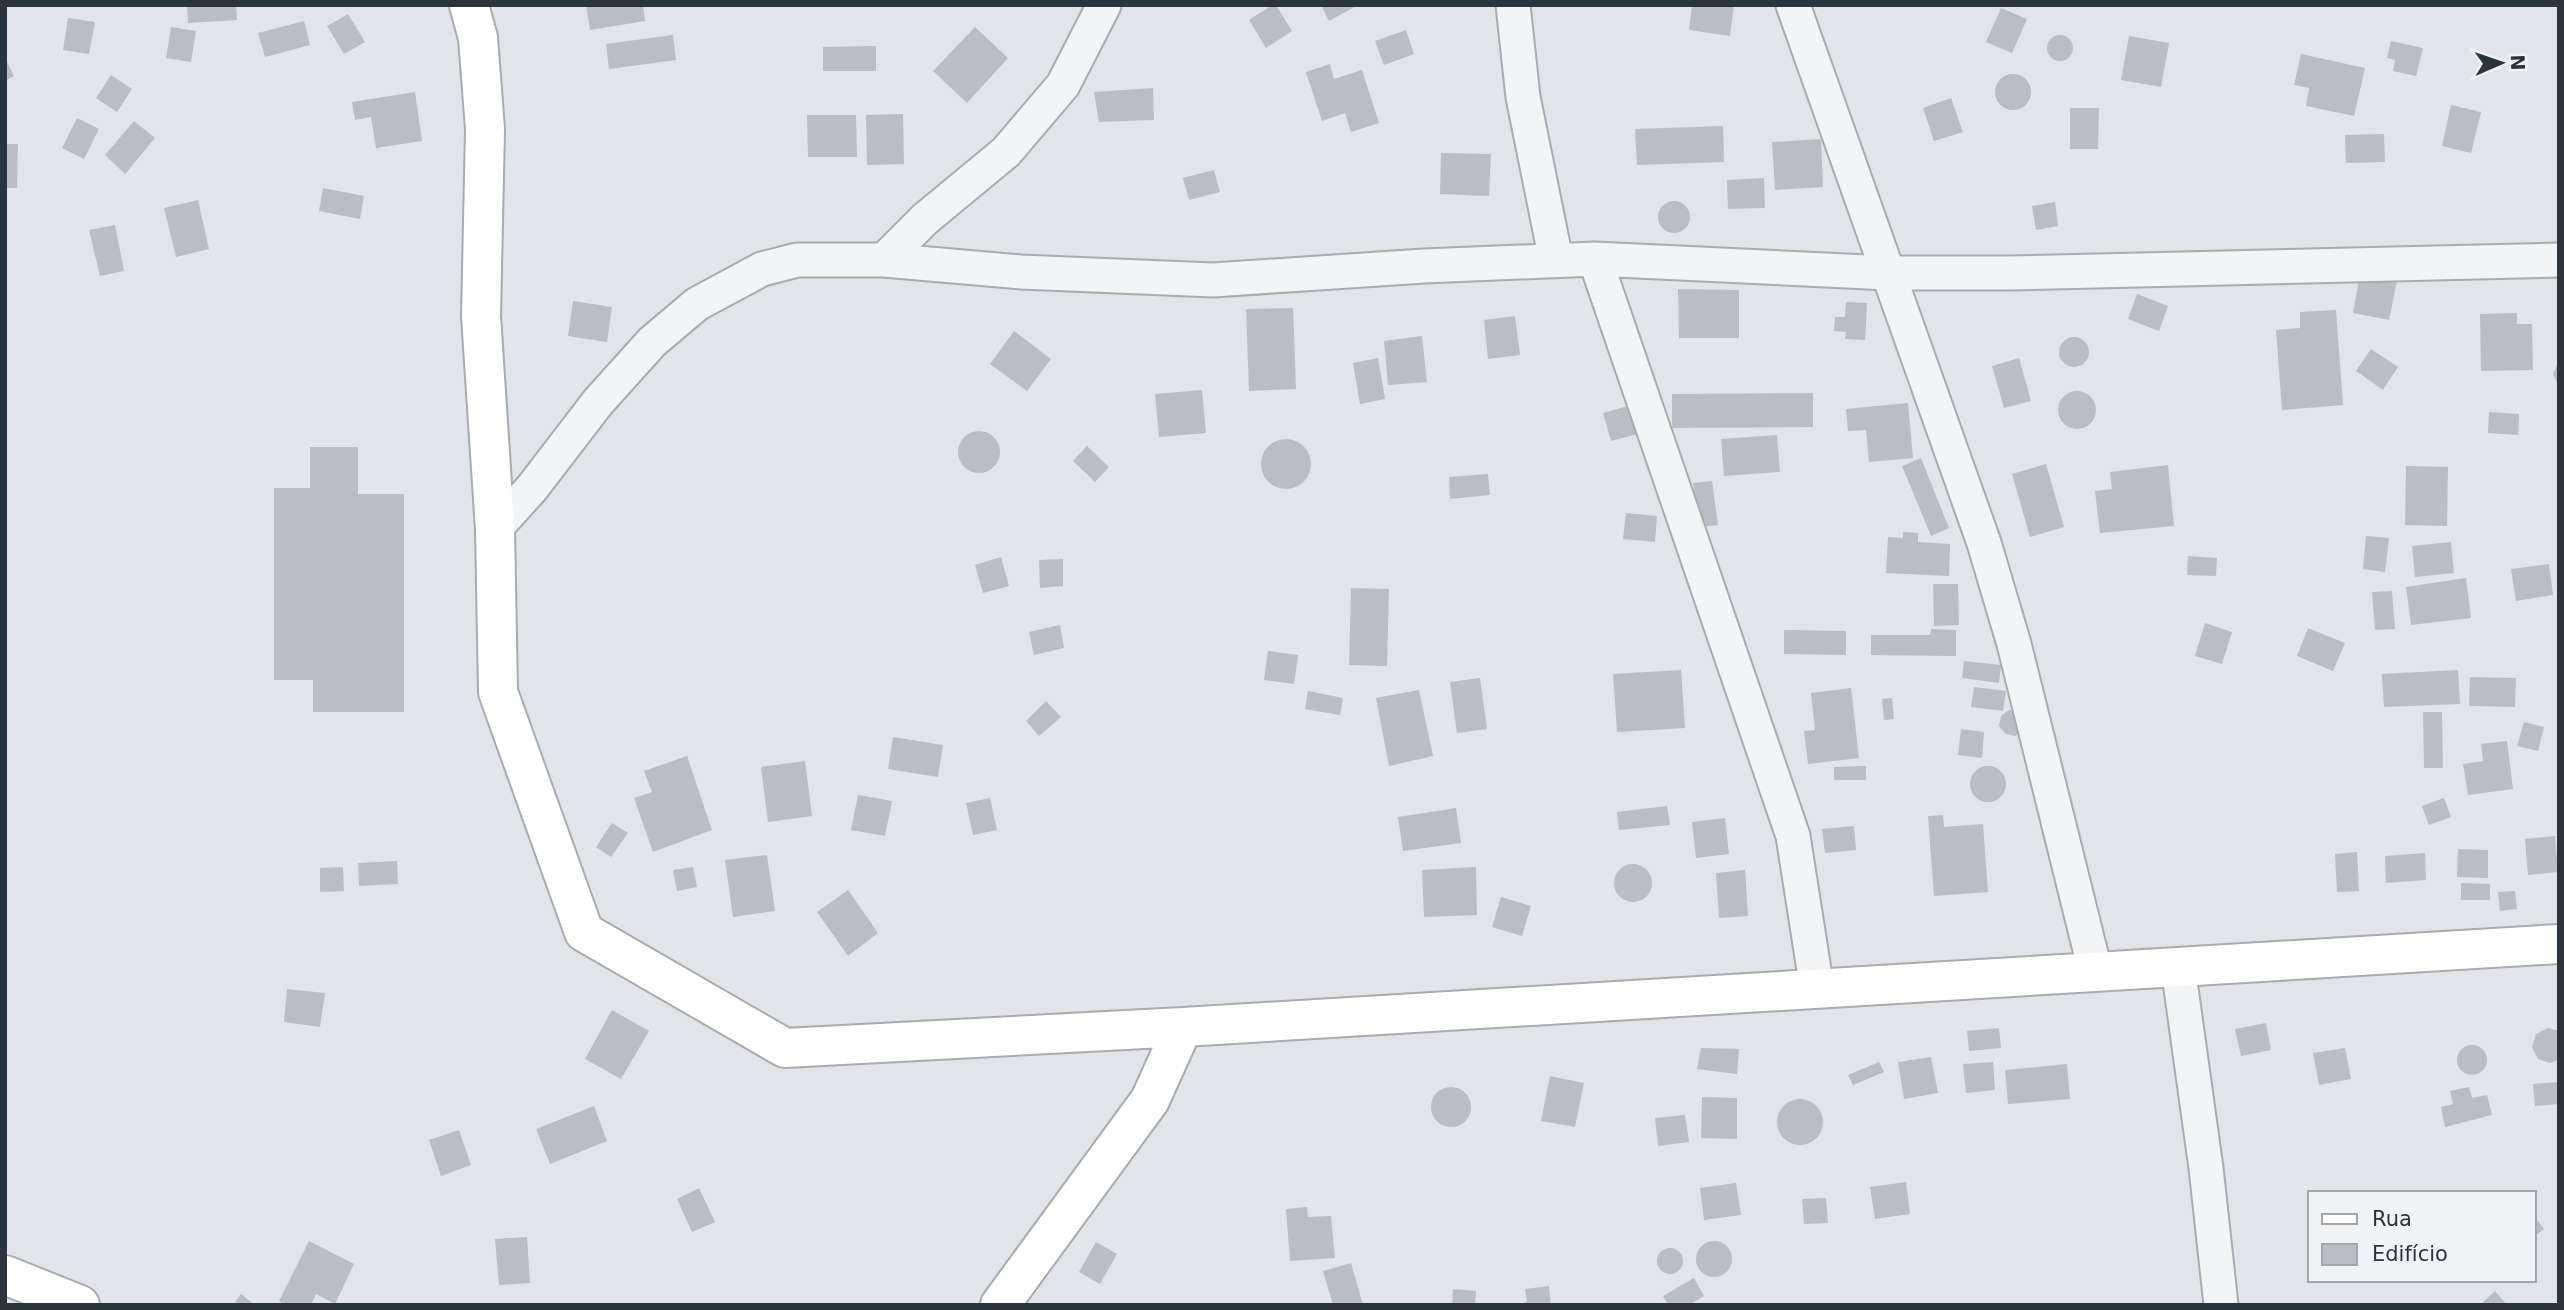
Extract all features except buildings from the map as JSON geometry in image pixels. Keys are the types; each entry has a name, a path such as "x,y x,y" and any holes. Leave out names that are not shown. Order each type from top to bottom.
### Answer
{"street":[{"path":"469,5 478,38 485,129 481,316 495,529 498,692 584,932 785,1048 1183,1027 2559,944"},
{"path":"884,260 925,219 1006,152 1063,85 1104,5"},
{"path":"1513,5 1523,97 1556,260"},
{"path":"1793,5 1984,543 2014,644 2095,970"},
{"path":"495,529 532,488 598,402 652,342 697,304 762,269 797,260 884,260 1021,272 1213,280 1424,266 1595,259 1888,273 2244,269 2559,260"},
{"path":"1595,259 1793,836 1817,989"},
{"path":"2178,967 2206,1168 2221,1305"},
{"path":"1000,1305 1150,1100 1183,1027"},
{"path":"5,1275 80,1305"}]}
